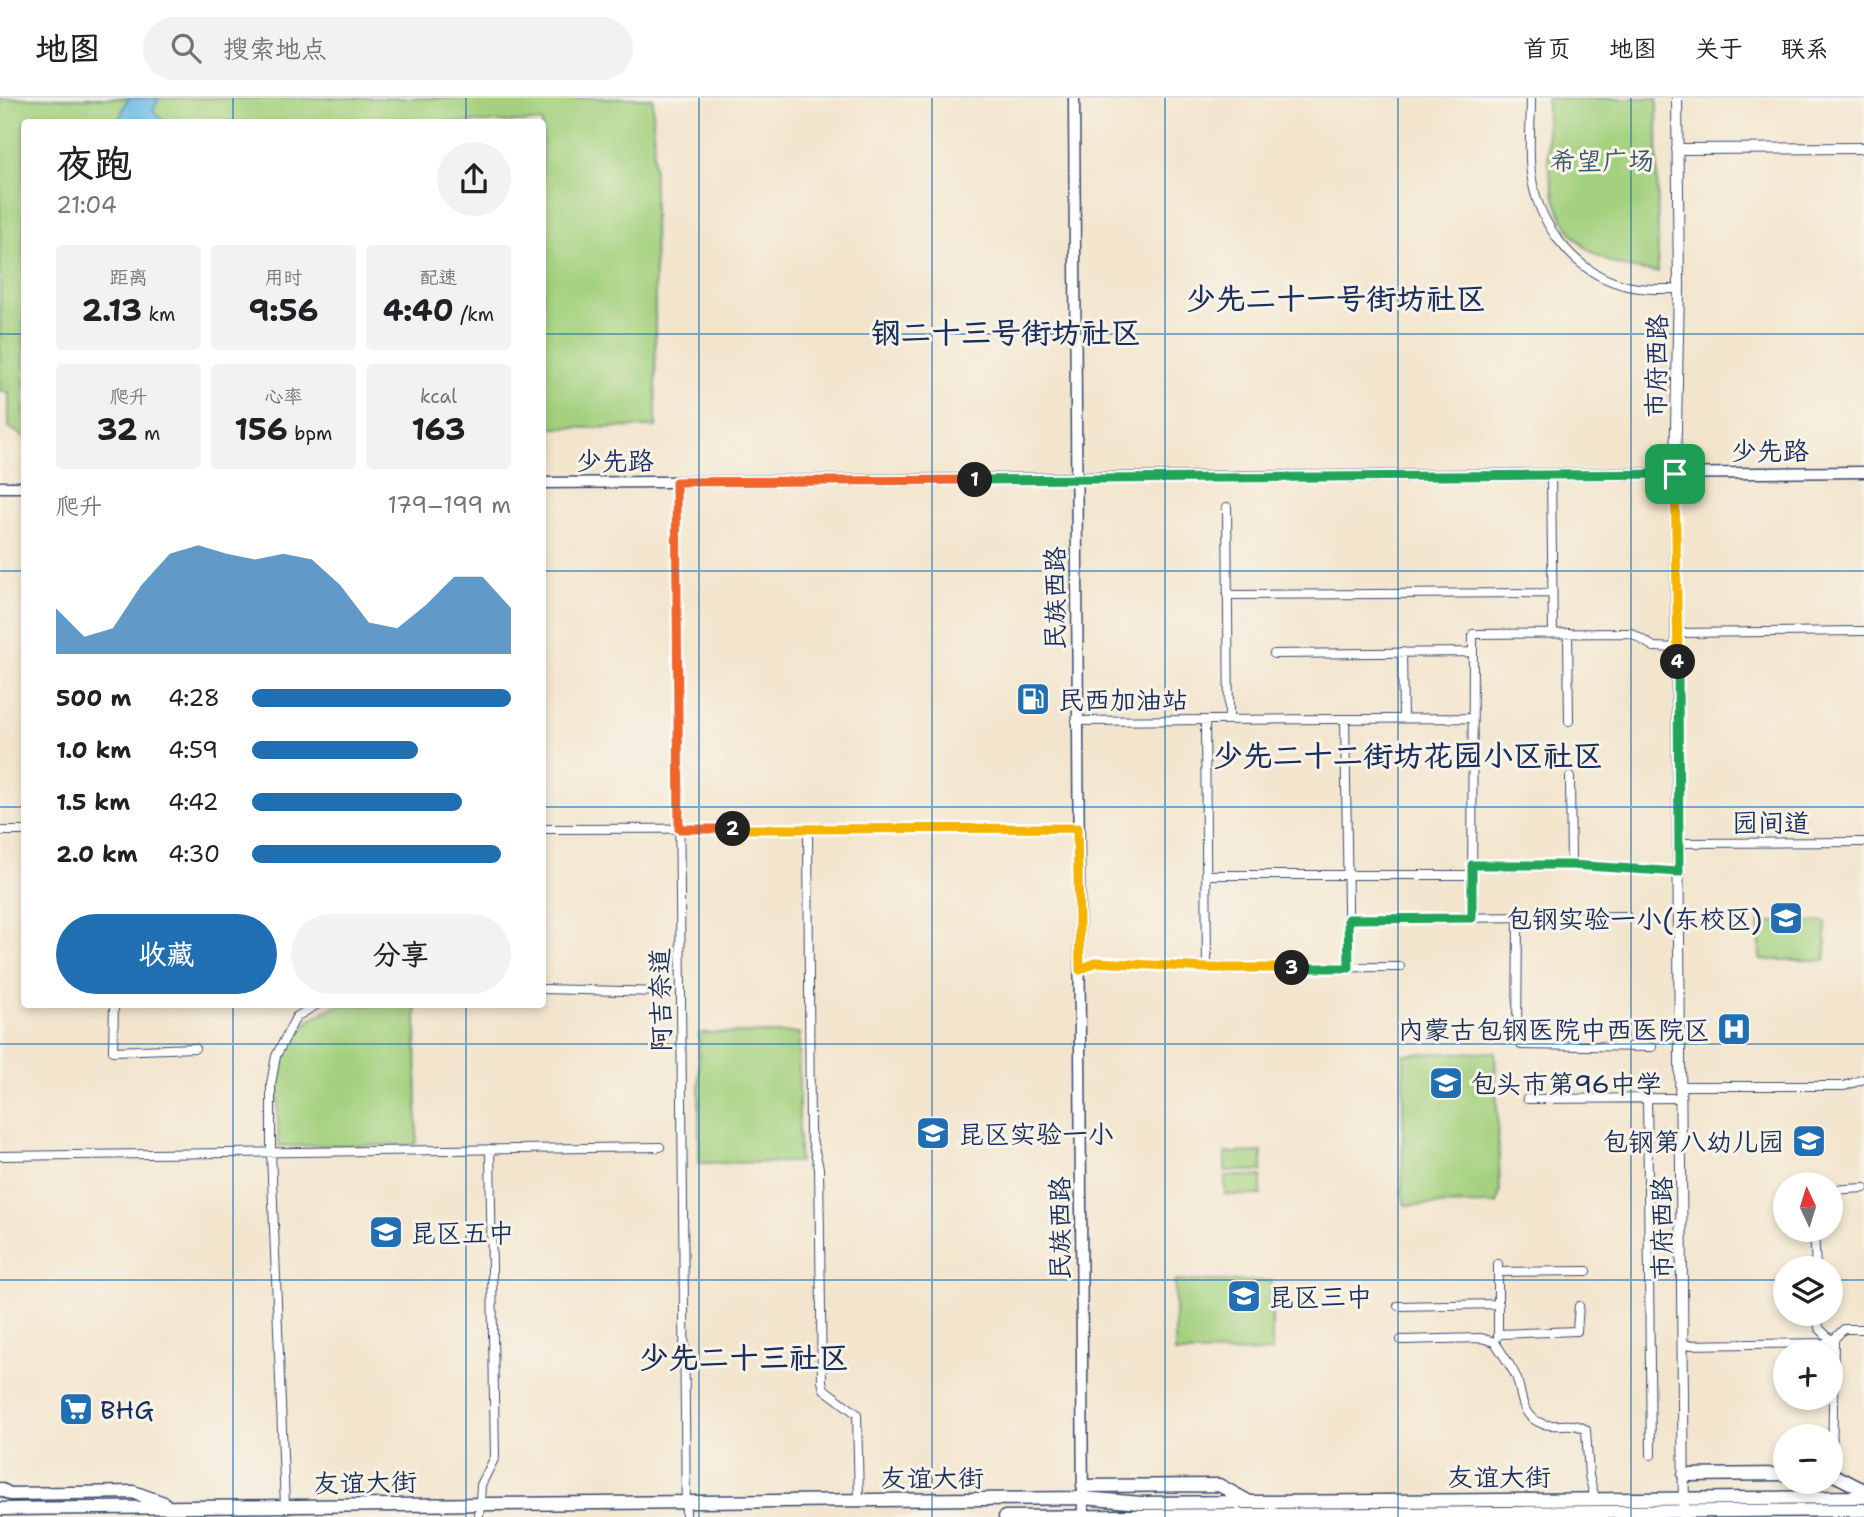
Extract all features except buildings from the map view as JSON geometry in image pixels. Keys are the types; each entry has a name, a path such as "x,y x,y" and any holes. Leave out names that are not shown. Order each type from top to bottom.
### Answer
{"main road":[{"name":"民族西路","path":"1073,98 1083,1517"},
{"name":"少先路","path":"546,483 1864,472"},
{"path":"0,487 21,487"},
{"path":"1684,1475 1773,1474"},
{"path":"1843,1479 1864,1490"},
{"path":"1083,1492 1219,1485 1248,1501"},
{"path":"0,1489 10,1494 133,1492 174,1507"},
{"name":"友谊大街","path":"0,1509 285,1506 480,1510 686,1502 1029,1499 1083,1492 1140,1510 1382,1516 1509,1516 1684,1510 1864,1510"},
{"name":"友谊大街","path":"1005,1517 1083,1517 1248,1501 1595,1498 1684,1510 1864,1497"},
{"path":"1029,1499 1029,1517"}],"street":[{"path":"1531,98 1531,172 1538,201 1552,230 1576,259 1610,281 1650,289 1679,289"},
{"name":"市府西路","path":"1677,98 1679,289 1675,474 1684,1510"},
{"path":"1677,149 1864,148"},
{"path":"1551,475 1552,633"},
{"name":"阿吉奈道","path":"676,482 686,1517"},
{"path":"1227,507 1229,720"},
{"path":"1227,595 1552,593"},
{"path":"1678,633 1864,631"},
{"path":"1568,633 1569,721"},
{"path":"1472,918 1473,634 1631,633 1654,647 1678,648"},
{"path":"1402,652 1403,718"},
{"path":"1274,654 1473,652"},
{"path":"1076,721 1472,718"},
{"path":"1345,719 1349,968"},
{"path":"1205,720 1207,968"},
{"path":"1570,777 1571,865"},
{"path":"546,829 1077,828"},
{"path":"808,829 810,1132 819,1168 822,1381 824,1389 857,1414 859,1500"},
{"path":"0,831 21,831"},
{"name":"园间道","path":"1679,844 1864,842"},
{"path":"1472,865 1571,865 1679,872"},
{"path":"1206,876 1472,875"},
{"path":"1348,919 1627,916"},
{"path":"1518,918 1517,1039 1521,1045 1651,1047"},
{"path":"1080,970 1096,962 1207,968 1401,967"},
{"path":"546,989 663,992"},
{"path":"114,1008 113,1051 195,1048"},
{"path":"285,1506 271,1152 271,1084 276,1056 296,1017 311,1008"},
{"path":"1681,1086 1844,1086 1864,1079"},
{"path":"1647,1096 1651,1455"},
{"path":"1527,1099 1647,1096 1681,1098"},
{"path":"0,1156 660,1147"},
{"path":"480,1510 481,1485 495,1457 490,1149"},
{"path":"1843,1189 1864,1188"},
{"path":"1587,1271 1498,1268 1497,1338 1517,1379 1520,1400 1528,1414 1547,1425 1573,1425 1586,1430 1589,1476 1595,1498"},
{"path":"1398,1306 1499,1304"},
{"path":"1401,1340 1497,1338 1577,1331 1579,1306"},
{"path":"1819,1326 1831,1340"},
{"path":"1836,1340 1840,1331 1864,1329"},
{"path":"1683,1345 1773,1344"}],"green space":[{"path":"0,98 653,98 656,427 546,428 546,119 21,119 21,435 9,427 9,392 0,391"},
{"name":"希望广场","path":"1547,98 1657,98 1658,272 1622,266 1595,254 1575,237 1561,215 1553,189 1549,161"},
{"path":"1759,922 1826,922 1826,960 1760,960"},
{"path":"333,1008 416,1008 417,1140 414,1145 279,1146 278,1102 283,1061 290,1043 302,1028 318,1015"},
{"path":"699,1033 799,1033 799,1162 699,1163"},
{"path":"1495,1052 1500,1191 1497,1204 1405,1205 1402,1192 1404,1054"},
{"path":"1262,1152 1262,1171 1225,1171 1225,1153"},
{"path":"1225,1176 1261,1176 1261,1195 1225,1195"},
{"path":"1175,1281 1272,1281 1272,1352 1175,1353"}],"water":[{"path":"128,98 159,98 153,111 162,119 119,119"}],"place":[{"name":"民西加油站","path":"1033,699"},
{"name":"包钢实验一小(东校区)","path":"1786,918"},
{"name":"内蒙古包钢医院中西医院区","path":"1734,1029"},
{"name":"包头市第96中学","path":"1446,1083"},
{"name":"昆区实验一小","path":"933,1133"},
{"name":"包钢第八幼儿园","path":"1809,1141"},
{"name":"昆区五中","path":"386,1232"},
{"name":"昆区三中","path":"1244,1296"},
{"name":"BHG","path":"76,1409"}],"district":[{"name":"少先二十一号街坊社区","path":"1336,298"},
{"name":"钢二十三号街坊社区","path":"1006,332"},
{"name":"少先二十二街坊花园小区社区","path":"1408,755"},
{"name":"少先二十三社区","path":"744,1357"}],"route":[{"path":"1675,474 1679,872 1571,865 1472,865 1472,918 1348,919 1349,968 1207,968 1096,962 1080,970 1077,828 679,829 676,482 1675,474"}]}
